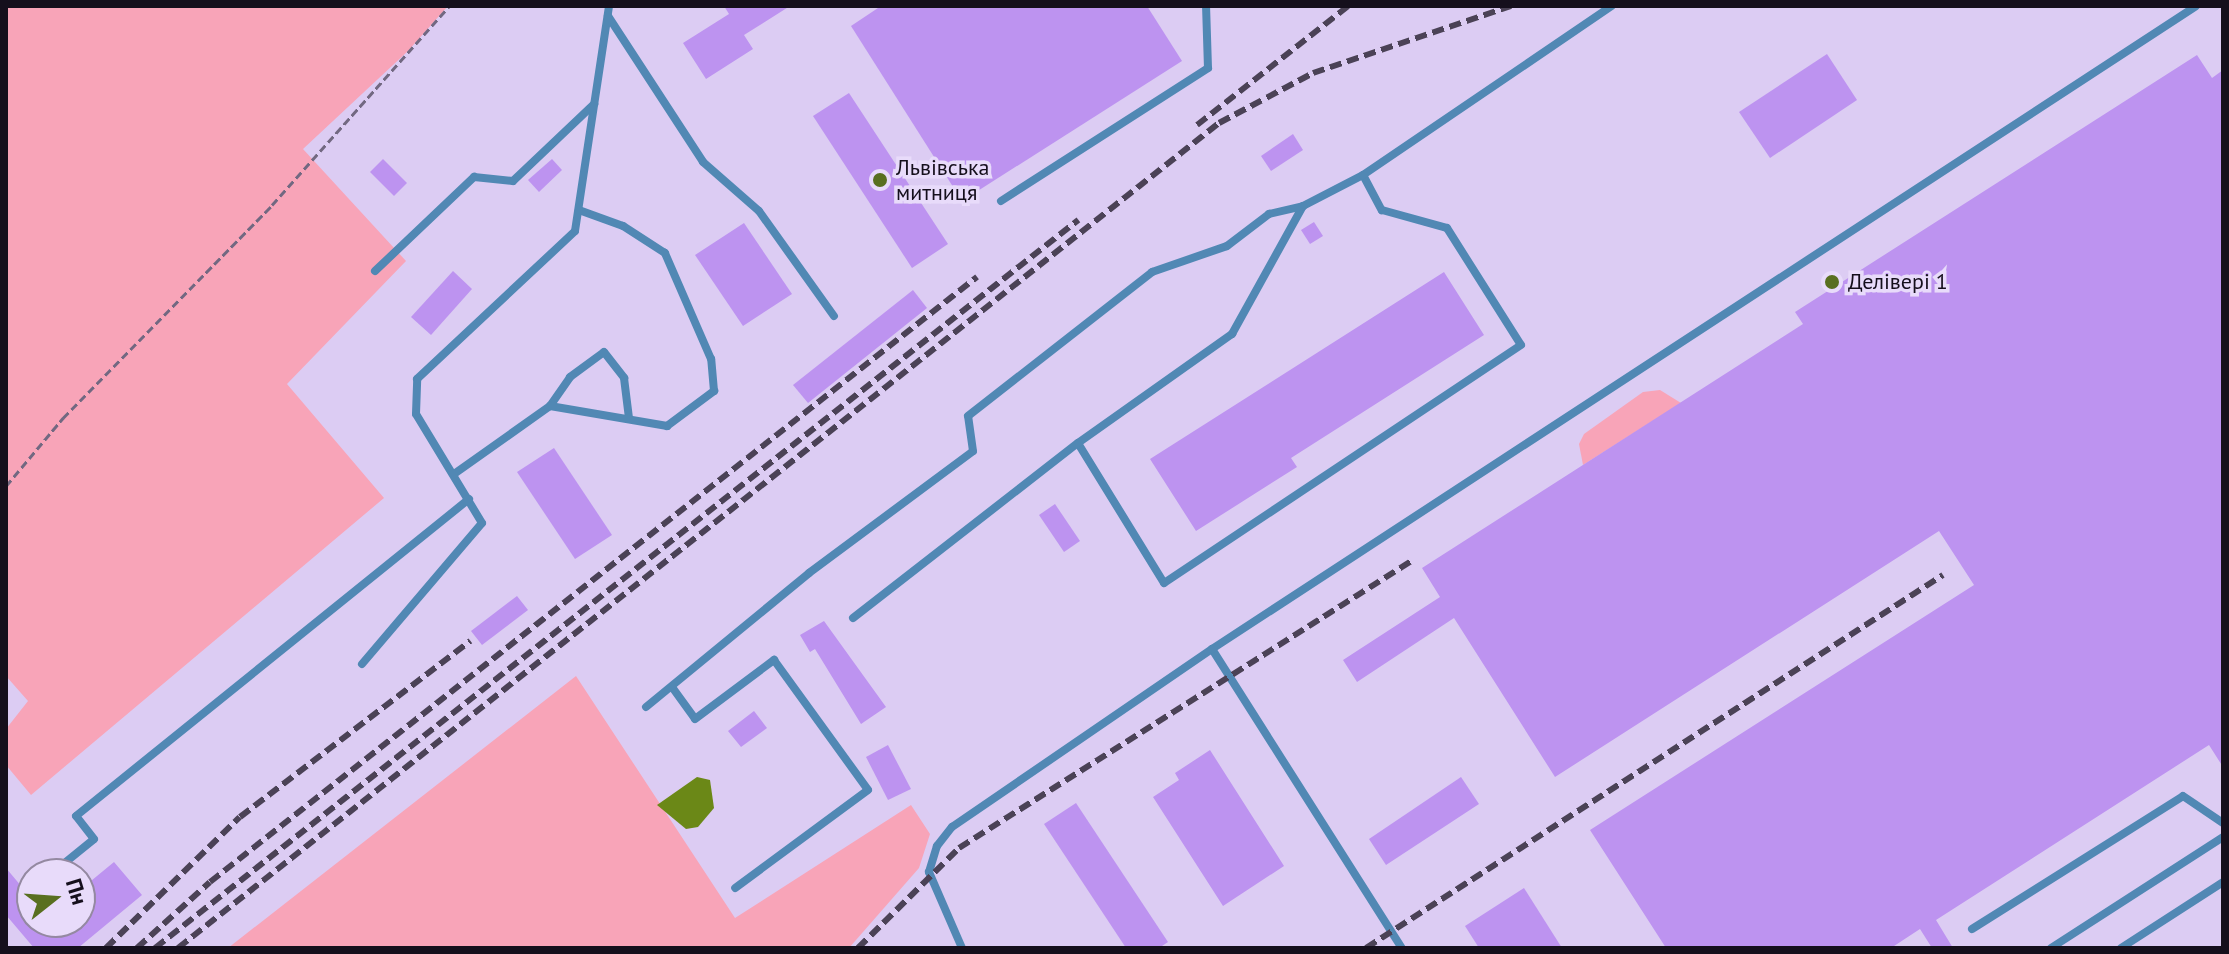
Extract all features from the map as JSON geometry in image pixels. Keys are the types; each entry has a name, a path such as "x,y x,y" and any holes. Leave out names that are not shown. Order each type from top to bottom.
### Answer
{"lane":[{"path":"1001,201 1208,68 1206,6"},
{"path":"646,707 809,573 973,451 968,416 1152,272 1227,246 1269,214 1303,206 1363,175 1612,6"},
{"path":"962,948 929,872 937,846 952,827 1212,649 2196,6"},
{"path":"362,664 482,523 416,414 417,379 575,231 608,11"},
{"path":"608,11 703,162 759,211 834,316"},
{"path":"375,271 474,177 513,181 595,103"},
{"path":"1078,443 1164,583 1521,345 1447,228 1382,210 1363,175"},
{"path":"853,618 1078,443 1232,334 1303,206"},
{"path":"550,406 667,426 714,391 711,359 665,253 623,226 579,210"},
{"path":"454,474 550,406 570,377 604,352 624,378 629,418"},
{"path":"71,858 94,839 76,816 469,499"},
{"path":"1212,649 1402,948"},
{"path":"672,687 695,719 774,660 868,790 735,888"},
{"path":"1972,929 2183,796 2223,823"},
{"path":"2051,948 2223,837"},
{"path":"2121,948 2223,882"}],"path":[{"path":"6,486 63,418 272,205 449,6"}],"shaded area":[{"path":"6,6 448,6 408,51 303,149 406,261 287,384 384,498 31,795 6,765 6,729 28,701 6,676"},
{"path":"1660,390 1681,403 1583,465 1579,444 1584,434 1643,392"},
{"path":"576,676 735,918 911,805 930,834 919,868 849,948 228,948"},
{"path":"697,777 710,780 714,808 698,827 686,829 657,805"}],"building":[{"path":"724,6 790,6 744,35 753,49 706,79 683,43 729,14"},
{"path":"881,6 1147,6 1182,61 962,201 851,26"},
{"path":"1827,54 1857,100 1770,158 1739,112"},
{"path":"2197,55 2212,78 2223,70 2223,767 2209,745 1936,920 1953,948 1932,948 1920,929 1891,948 1666,948 1590,830 1974,585 1939,531 1555,777 1454,618 1357,682 1343,660 1440,597 1422,568 1803,324 1795,312"},
{"name":"Львівська митниця","path":"849,93 948,244 912,268 813,116"},
{"path":"1293,134 1303,150 1271,171 1261,156"},
{"path":"383,159 407,183 394,196 370,172"},
{"path":"552,159 562,170 539,192 528,180"},
{"path":"1314,222 1323,236 1310,244 1301,230"},
{"path":"744,223 792,294 743,326 695,255"},
{"path":"453,271 472,289 431,335 411,317"},
{"path":"1444,272 1484,335 1291,458 1297,467 1196,531 1150,459"},
{"path":"913,290 927,308 808,403 793,385"},
{"path":"554,448 612,535 575,559 517,472"},
{"path":"1055,504 1080,541 1064,552 1039,515"},
{"path":"517,596 528,610 482,645 471,631"},
{"path":"824,621 886,707 861,724 815,649 810,652 800,635"},
{"path":"754,711 767,728 741,747 728,731"},
{"path":"888,745 911,789 888,800 866,757"},
{"path":"1210,750 1284,866 1223,906 1153,797 1179,780 1175,773"},
{"path":"1461,777 1479,804 1386,865 1369,839"},
{"path":"1076,803 1168,942 1159,948 1126,948 1044,824"},
{"path":"114,862 142,895 96,933 96,877"},
{"path":"6,868 16,880 16,927 6,915"},
{"path":"1524,888 1562,948 1479,948 1465,926"},
{"path":"26,938 90,938 78,948 34,948"}],"railway":[{"path":"1197,125 1348,6"},
{"path":"178,948 1219,123 1313,73 1511,6"},
{"path":"155,948 1078,220"},
{"path":"137,948 210,882 977,277"},
{"path":"858,948 959,848 1413,560"},
{"path":"1366,948 1943,575"},
{"path":"106,948 240,817 470,641"}],"place":[{"name":"Львівська митниця","path":"880,180"},
{"name":"Делівері 1","path":"1832,282"}]}
